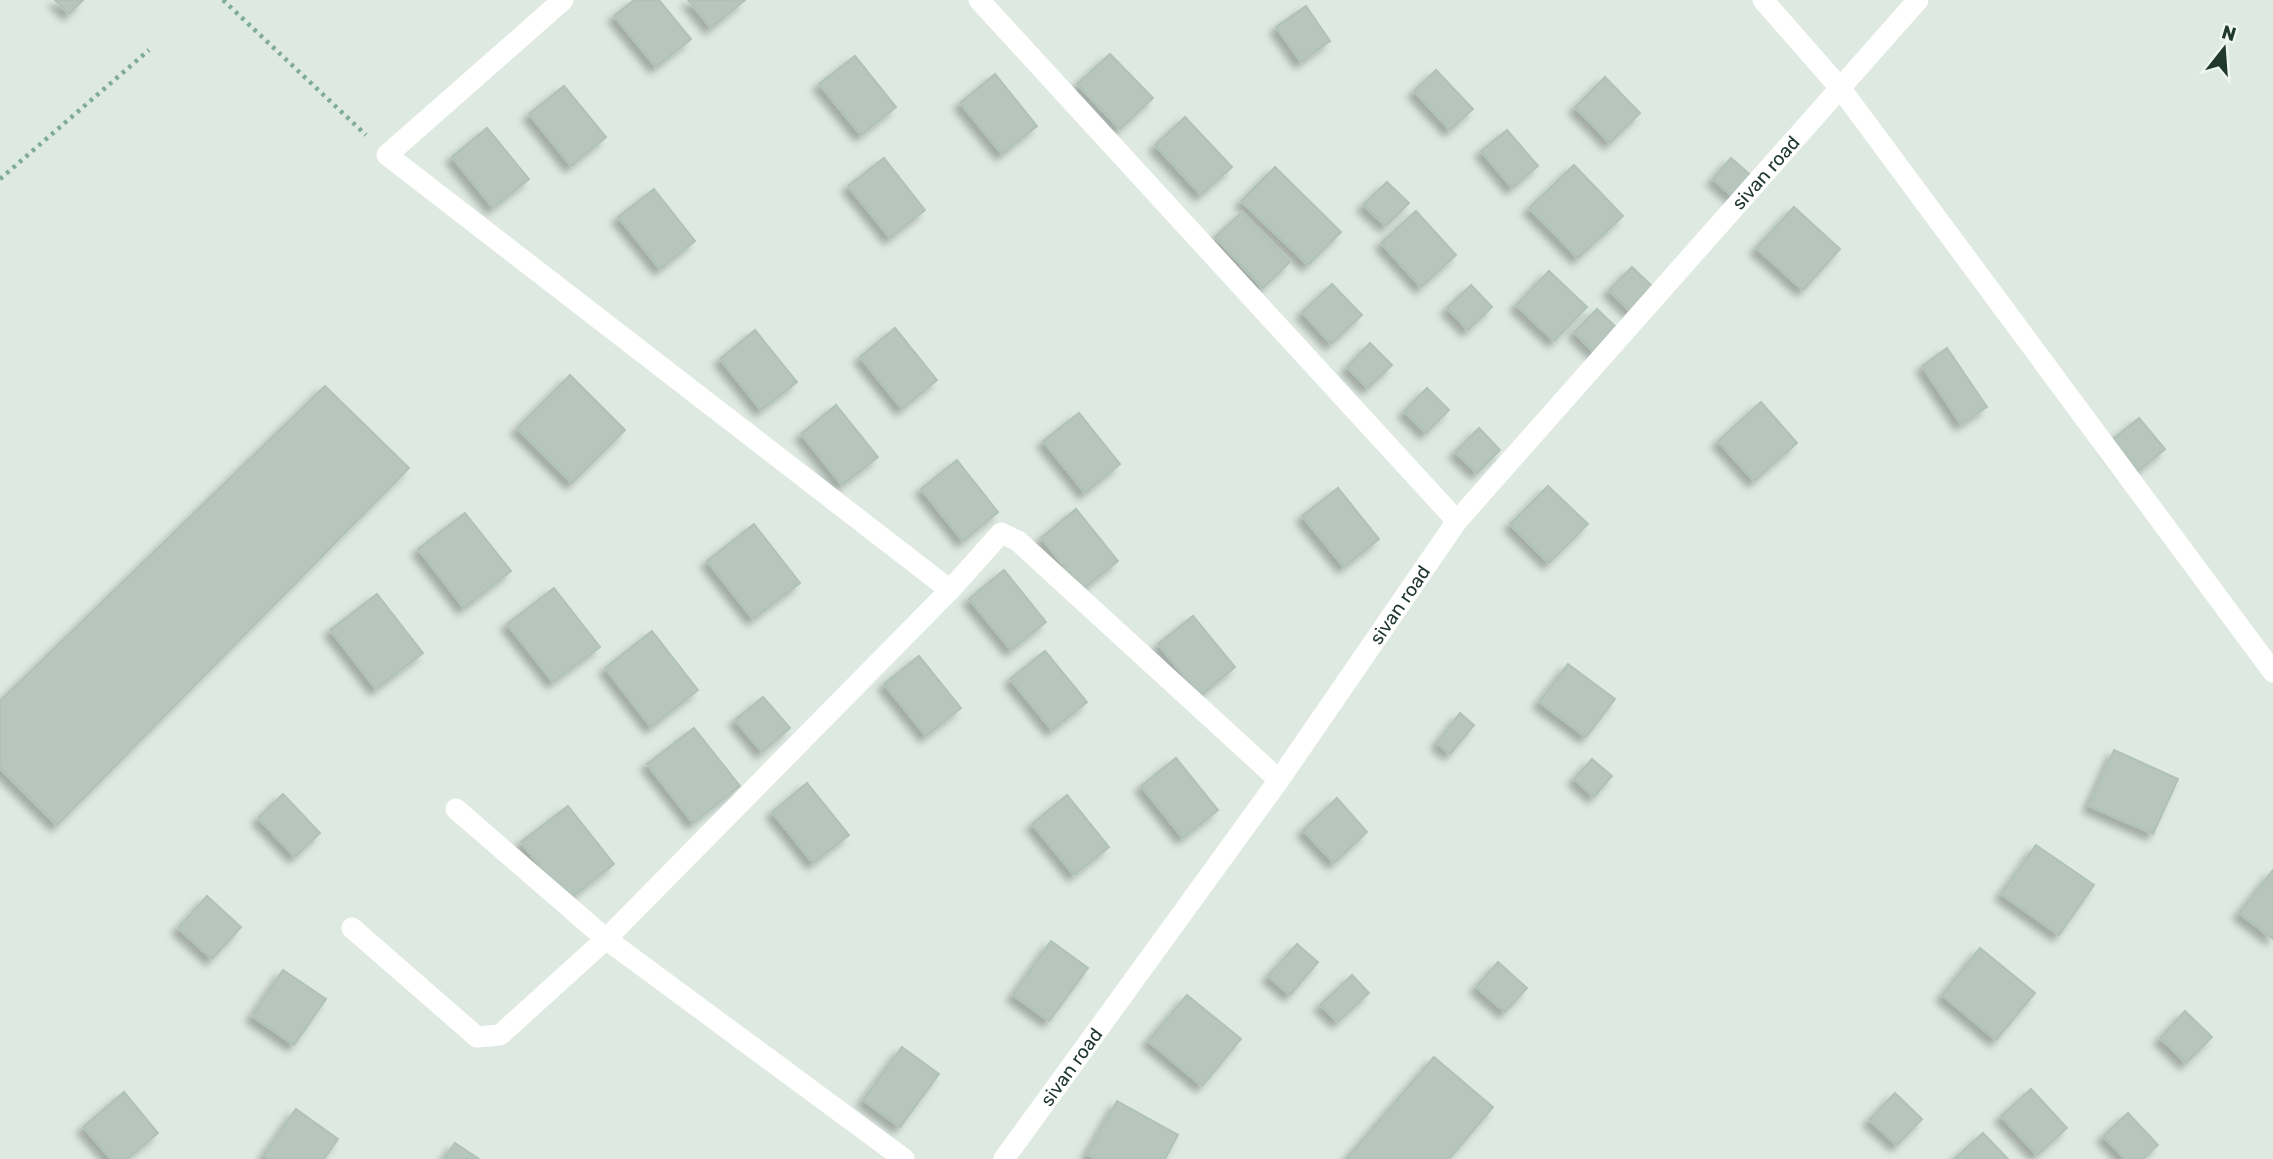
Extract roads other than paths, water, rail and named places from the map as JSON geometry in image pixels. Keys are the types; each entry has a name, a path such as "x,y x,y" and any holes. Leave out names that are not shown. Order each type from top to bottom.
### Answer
{"street":[{"path":"563,0 387,155 950,590"},
{"path":"979,0 1457,521"},
{"path":"1763,0 1841,89 2273,672"},
{"name":"sivan road","path":"1004,1159 1279,780 1457,521 1918,0"},
{"path":"352,928 477,1037 500,1035 606,939 950,590 1001,533 1018,541 1279,780"},
{"path":"456,809 606,939 904,1159"}]}
